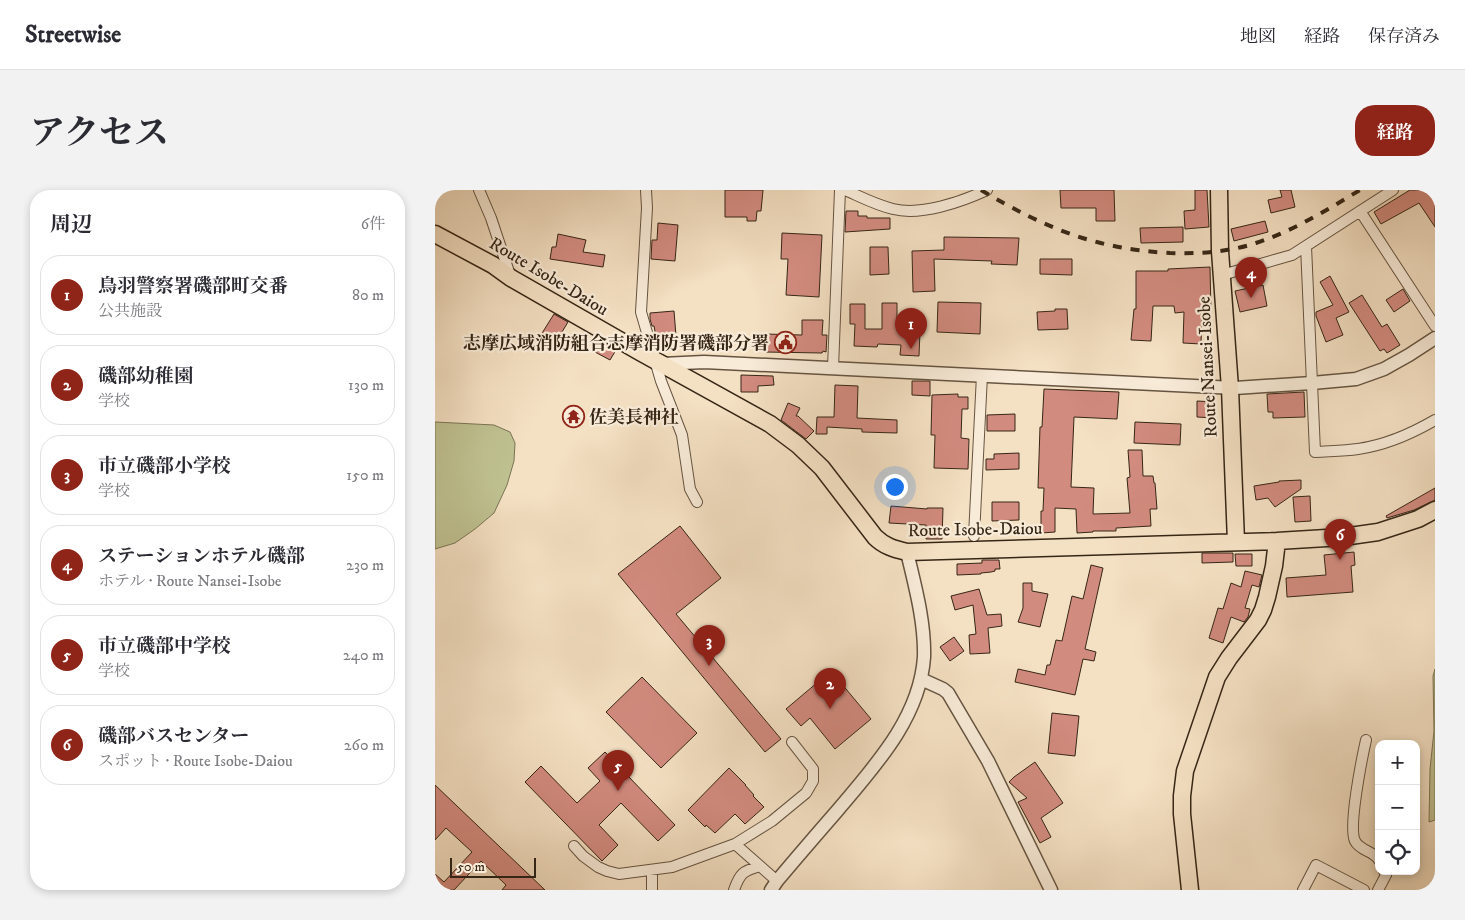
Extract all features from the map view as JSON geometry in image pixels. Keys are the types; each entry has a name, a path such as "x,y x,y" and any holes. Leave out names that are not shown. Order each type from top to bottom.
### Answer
{"main road":[{"name":"Route Nansei-Isobe","path":"1219,190 1236,542"},
{"name":"Route Isobe-Daiou","path":"435,234 493,265 511,278 770,424 798,445 822,468 875,537 885,546 907,552 1277,541 1343,537 1378,532 1418,519 1435,510"},
{"path":"1190,890 1182,814 1185,771 1217,677 1258,620 1263,610 1274,566 1277,541"}],"street":[{"path":"479,190 494,226 511,278"},
{"path":"646,190 641,312 659,362 661,381 683,435 688,480 697,502"},
{"path":"833,368 840,190"},
{"path":"845,190 876,204 893,209 916,211 945,205 987,190"},
{"path":"1211,190 1213,231 1220,236"},
{"path":"1222,275 1292,255 1393,190"},
{"path":"1360,211 1435,326"},
{"path":"1306,246 1315,452 1358,449 1384,443 1406,436 1435,420"},
{"path":"659,362 704,362 1230,388 1356,379 1384,369 1435,338"},
{"path":"974,536 982,375"},
{"path":"735,844 760,866 774,885 873,769 901,727 915,698 921,679 924,656 917,596 907,552"},
{"path":"921,679 947,693 988,761 1051,890"},
{"path":"1365,740 1353,835 1359,846 1375,855"},
{"path":"574,846 583,856 598,867 619,874 672,867 735,844 772,821 806,793 813,781 813,769 792,742"},
{"path":"1303,890 1316,864 1364,890"},
{"path":"734,890 739,876 747,870 760,866"},
{"path":"652,870 652,890"},
{"path":"1377,890 1386,875"}],"green space":[{"path":"435,422 494,425 510,432 515,443 514,461 507,485 494,513 455,543 435,549"},
{"path":"1435,669 1435,820 1429,822 1430,769 1434,731 1433,676"}],"building":[{"path":"725,190 763,190 761,211 757,211 756,221 747,221 747,217 725,217"},
{"path":"1060,190 1114,190 1115,221 1096,221 1096,208 1061,208"},
{"path":"1195,190 1207,190 1209,227 1185,229 1184,211 1195,210"},
{"path":"1280,190 1291,190 1295,207 1271,213 1268,200 1282,197"},
{"path":"1410,190 1435,190 1435,227 1419,203 1381,224 1374,212"},
{"path":"846,211 858,211 858,216 867,216 867,218 890,218 890,229 845,232"},
{"path":"1265,221 1268,232 1234,241 1231,229"},
{"path":"658,223 678,225 675,261 651,259 652,240 657,240"},
{"path":"1183,227 1183,242 1141,243 1140,228"},
{"path":"782,233 822,235 819,297 786,295 788,259 781,259"},
{"path":"558,234 586,240 583,252 605,255 603,267 550,259 552,247 556,247"},
{"path":"944,237 1019,238 1017,265 991,264 992,261 934,259 935,291 913,292 912,251 944,250"},
{"path":"870,247 888,247 889,274 870,275"},
{"path":"1040,259 1072,259 1072,275 1040,274"},
{"path":"1210,267 1211,311 1202,311 1201,344 1183,343 1184,312 1175,313 1174,306 1153,306 1151,341 1131,340 1134,309 1136,309 1136,271 1168,271 1168,269"},
{"path":"1330,276 1349,312 1336,318 1343,335 1326,342 1316,312 1333,305 1320,282"},
{"path":"1263,285 1267,306 1240,312 1235,291"},
{"path":"1403,289 1410,301 1394,312 1386,300"},
{"path":"1362,295 1382,327 1387,324 1400,345 1387,353 1384,349 1380,351 1349,303"},
{"path":"938,302 981,303 980,334 937,332"},
{"path":"882,303 897,303 897,331 920,331 919,356 900,355 901,345 854,346 855,324 850,324 850,304 865,304 865,329 882,329"},
{"path":"1055,309 1067,309 1068,329 1038,330 1037,312 1055,311"},
{"path":"674,311 679,348 670,349 669,346 658,347 650,313"},
{"path":"554,314 568,322 553,347 539,338"},
{"path":"802,320 823,320 822,335 827,335 826,352 765,352 765,334 802,335"},
{"path":"602,341 616,350 610,360 595,352"},
{"path":"741,375 773,376 774,385 758,386 758,392 741,392"},
{"path":"912,381 930,381 930,396 912,395"},
{"path":"835,385 858,386 857,418 897,420 897,433 862,432 862,429 827,427 827,434 816,434 817,417 834,417"},
{"path":"1044,389 1119,392 1117,419 1074,417 1071,487 1094,488 1093,514 1130,513 1127,478 1130,477 1128,450 1142,450 1143,476 1153,476 1155,483 1157,509 1150,509 1151,526 1116,528 1116,531 1077,533 1076,509 1055,508 1055,532 1041,533 1044,488 1038,488 1040,427 1042,427"},
{"path":"1304,392 1305,417 1273,418 1273,412 1268,412 1267,394"},
{"path":"958,394 958,397 968,397 968,409 962,409 961,438 969,439 968,469 934,468 935,435 931,435 932,395"},
{"path":"1197,401 1215,402 1215,418 1197,417"},
{"path":"788,403 800,408 796,416 814,431 806,439 781,420"},
{"path":"1015,414 1015,431 987,431 987,415"},
{"path":"1135,422 1181,424 1180,445 1134,443"},
{"path":"1019,453 1019,469 986,470 986,459 994,459 994,454"},
{"path":"1301,480 1301,489 1275,507 1268,498 1256,500 1254,486 1279,481"},
{"path":"1435,488 1435,500 1414,510 1387,518 1386,516"},
{"path":"1310,496 1311,521 1295,522 1293,497"},
{"path":"992,502 1019,502 1019,520 992,521"},
{"path":"891,506 927,509 943,508 942,539 926,539 926,525 889,523"},
{"path":"680,526 721,578 676,614 781,739 765,752 618,574"},
{"path":"1354,552 1355,565 1351,566 1353,592 1287,597 1286,578 1326,575 1324,555"},
{"path":"1202,553 1233,553 1233,562 1202,563"},
{"path":"1235,554 1252,554 1252,566 1236,566"},
{"path":"982,560 999,560 1000,569 981,574 957,575 957,564 982,563"},
{"path":"1091,565 1103,568 1085,649 1096,652 1094,661 1083,659 1075,695 1015,682 1018,669 1045,675 1047,665 1050,665 1056,640 1062,641 1072,596 1083,599"},
{"path":"1245,571 1262,575 1259,587 1252,585 1245,608 1250,609 1248,617 1244,622 1231,617 1223,643 1209,638 1218,608 1223,609 1231,583 1241,587"},
{"path":"1023,583 1032,583 1032,591 1048,594 1040,627 1018,622 1023,608"},
{"path":"979,589 987,615 1001,614 1002,626 988,628 990,653 970,654 969,635 976,634 973,605 955,610 951,596"},
{"path":"954,637 964,651 950,661 940,647"},
{"path":"831,671 871,719 835,749 810,718 801,726 786,709"},
{"path":"642,677 697,733 661,768 606,712"},
{"path":"1052,713 1079,716 1075,756 1048,753"},
{"path":"605,752 675,825 658,841 621,803 599,825 618,845 602,861 525,782 541,766 577,803 600,781 588,768"},
{"path":"1035,762 1063,803 1041,818 1051,837 1040,843 1018,802 1027,798 1009,782"},
{"path":"729,768 764,807 745,824 735,814 715,833 706,825 705,827 688,810"},
{"path":"435,785 545,890 502,890 506,885 481,861 454,890 435,890 435,874 444,882 472,852 446,828 435,840"}],"railway":[{"path":"981,190 1049,226 1071,234 1118,247 1170,253 1202,253 1256,243 1296,226 1360,190"}],"place":[{"name":"ステーションホテル磯部","path":"1251,298"},
{"name":"志摩広域消防組合志摩消防署磯部分署","path":"785,343"},
{"name":"鳥羽警察署磯部町交番","path":"911,349"},
{"name":"佐美長神社","path":"573,417"},
{"name":"磯部バスセンター","path":"1340,560"},
{"name":"市立磯部小学校","path":"709,666"},
{"name":"磯部幼稚園","path":"830,709"},
{"name":"市立磯部中学校","path":"618,791"}]}
